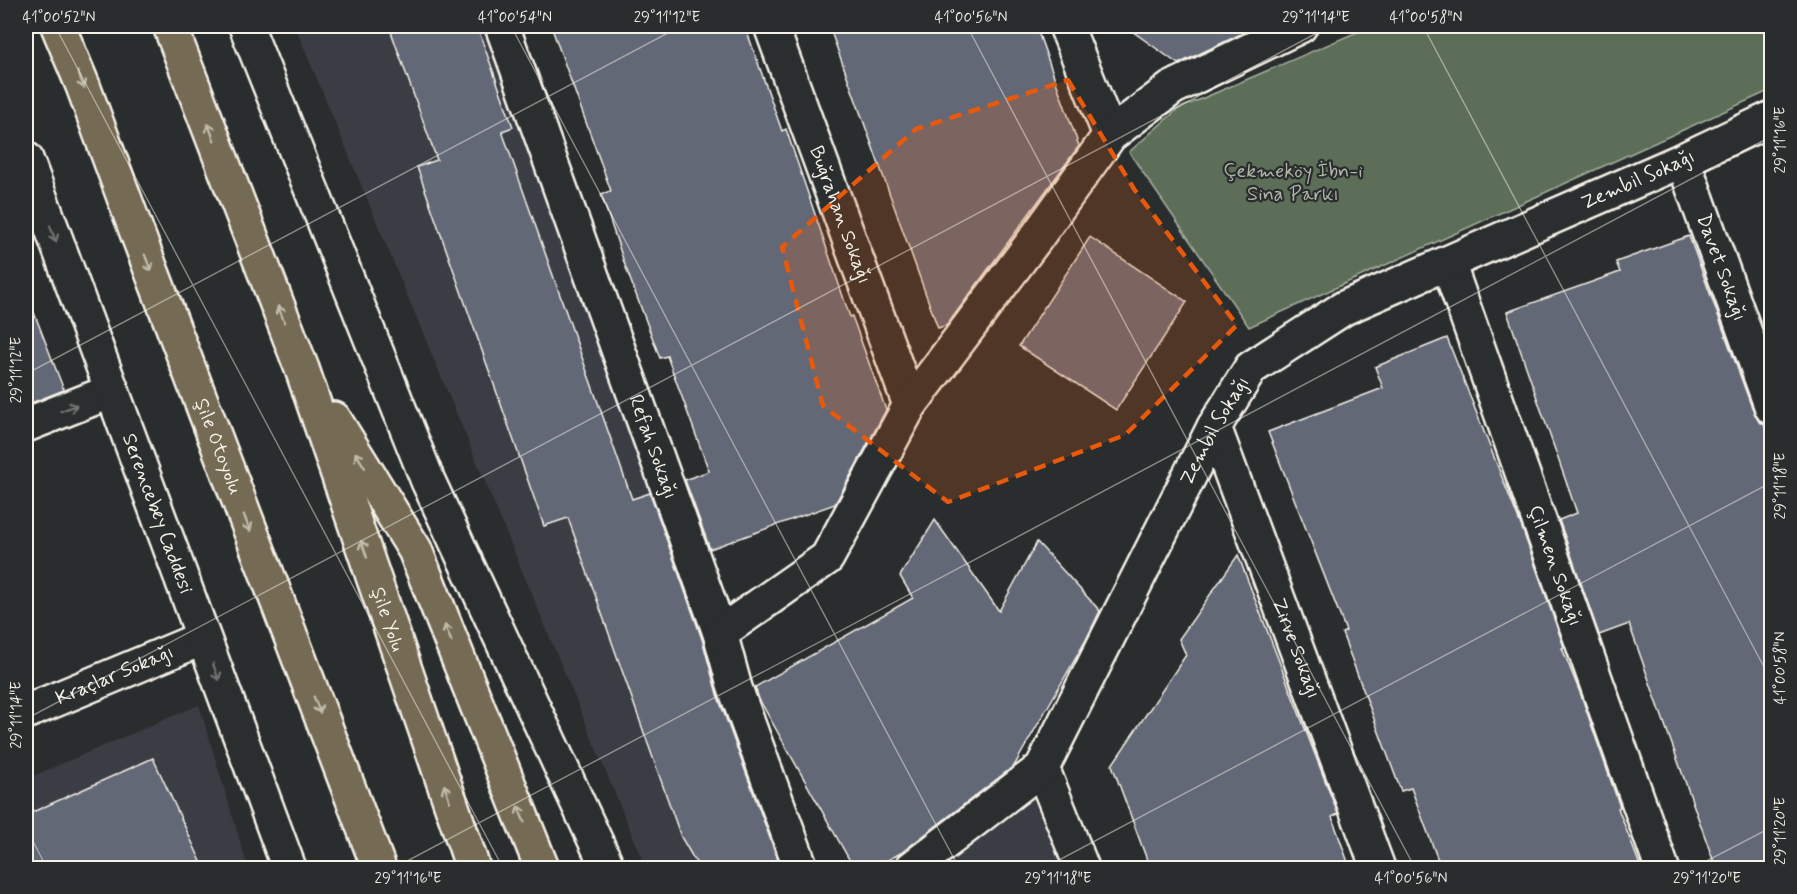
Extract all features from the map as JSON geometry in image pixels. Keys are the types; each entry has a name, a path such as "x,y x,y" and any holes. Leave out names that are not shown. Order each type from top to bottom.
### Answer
{"highway":[{"name":"Şile Otoyolu","path":"58,26 83,86 379,868"},
{"path":"170,26 302,369 416,550 542,868"},
{"name":"Şile Yolu","path":"302,369 473,868"}],"street":[{"path":"246,26 428,482 608,868"},
{"name":"Refah Sokağı","path":"502,26 720,633 735,688 801,868"},
{"name":"Buğrahan Sokağı","path":"771,26 910,405"},
{"path":"1066,26 1110,135"},
{"path":"720,633 827,558 910,405 1036,238 1110,135 1172,88 1300,26"},
{"name":"Zembil Sokağı","path":"912,868 1042,768 1214,428 1251,368 1344,308 1683,160 1772,118"},
{"name":"Serencebey Caddesi","path":"26,159 289,868"},
{"name":"Davet Sokağı","path":"1683,160 1772,408"},
{"name":"Çilmen Sokağı","path":"1448,263 1662,868"},
{"path":"26,425 112,391"},
{"name":"Zirve Sokağı","path":"1214,428 1378,868"},
{"name":"Kraçlar Sokağı","path":"26,712 203,638"},
{"path":"1042,768 1082,868"}],"highlighted area":[{"path":"1068,80 1134,189 1237,325 1125,435 948,502 823,406 782,247 916,129"}],"shaded area":[{"path":"295,26 486,26 787,868 646,868"},
{"path":"199,705 248,868 26,868 26,779"},
{"path":"1030,792 1062,868 926,868"}],"green space":[{"name":"Çekmeköy İbn-i Sina Parkı","path":"1371,26 1771,26 1771,90 1249,327 1129,152 1178,109"}],"building":[{"path":"389,26 477,26 513,127 502,131 632,499 650,493 702,639 717,694 781,868 699,868 681,837 568,518 544,526 417,167 437,160"},
{"path":"551,26 745,26 782,131 786,129 850,317 852,316 886,410 835,504 710,549 685,480 709,471 667,356 660,358 626,268 601,194 611,191"},
{"path":"829,26 1036,26 1079,146 947,325 938,328"},
{"path":"1125,26 1258,26 1178,64"},
{"path":"1689,236 1751,405 1759,422 1764,424 1772,446 1772,868 1716,868 1629,624 1599,635 1559,520 1577,513 1507,312 1620,272 1616,262"},
{"path":"1090,237 1187,302 1116,410 1019,346"},
{"path":"28,297 64,390 26,405 26,298"},
{"path":"1447,338 1522,528 1564,647 1562,648 1620,807 1618,808 1641,868 1441,868 1411,788 1401,791 1342,633 1346,631 1268,432 1383,388 1375,367"},
{"path":"935,520 999,611 1037,542 1100,611 1086,640 1014,766 901,853 873,868 854,868 759,699 755,687 913,598 900,576"},
{"path":"1238,555 1338,814 1332,817 1350,868 1150,868 1112,765 1186,655 1179,639"},
{"path":"153,758 204,868 26,868 26,815"}]}
